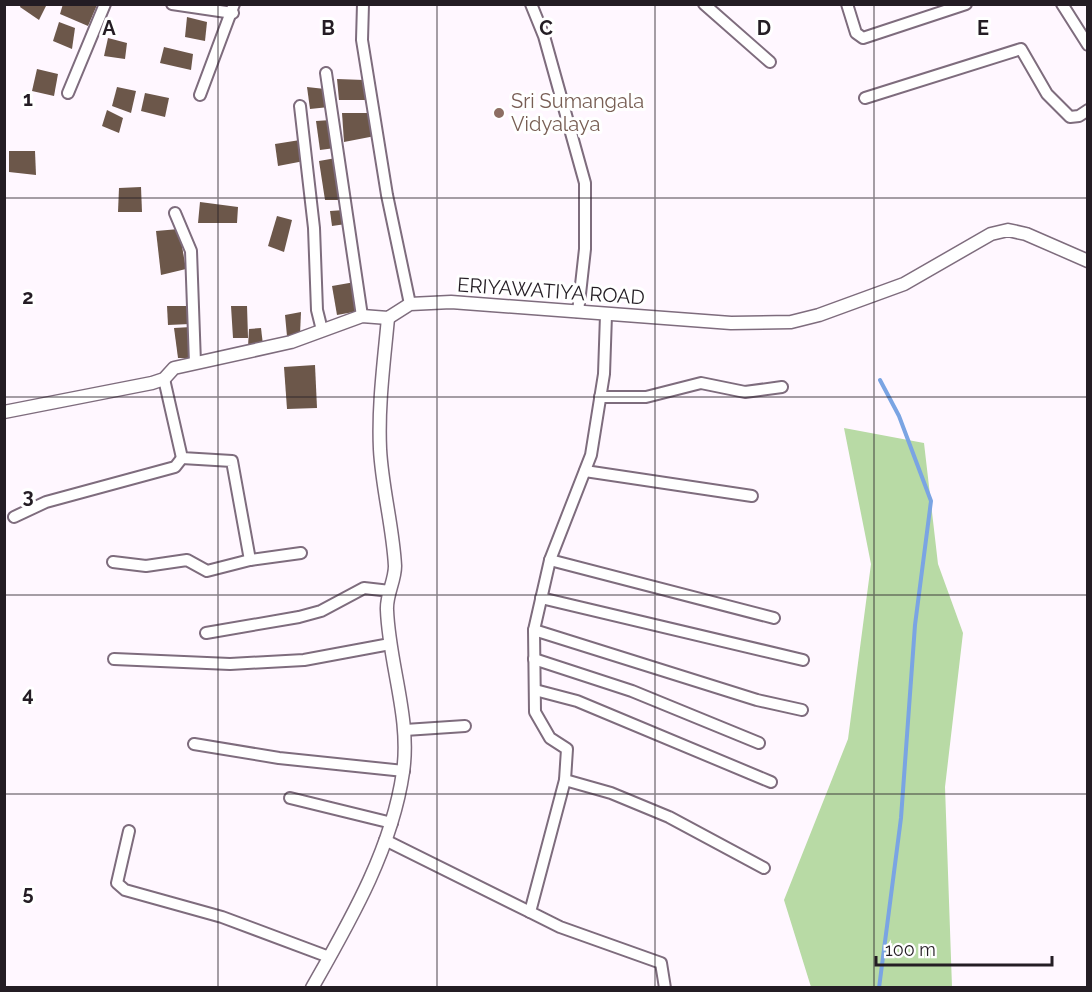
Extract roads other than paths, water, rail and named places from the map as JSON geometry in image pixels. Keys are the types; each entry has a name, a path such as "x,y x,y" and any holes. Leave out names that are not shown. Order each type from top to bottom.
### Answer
{"street":[{"path":"68,93 105,4"},
{"path":"172,4 233,9 200,96"},
{"path":"363,4 362,40 387,195 410,304"},
{"path":"531,4 544,36 585,183 585,249 578,312"},
{"path":"704,4 770,62"},
{"path":"847,4 856,33 863,38 966,4"},
{"path":"1062,4 1088,45"},
{"path":"865,98 1021,49 1047,94 1070,117 1079,116 1088,110"},
{"path":"326,73 362,316"},
{"path":"300,106 314,228 317,310 322,330"},
{"path":"175,213 191,251 195,363"},
{"name":"ERIYAWATIYA ROAD","path":"388,318 410,304 451,302 731,323 791,322 819,315 904,284 991,234 1008,230 1026,234 1088,261"},
{"path":"530,912 565,780 567,748 550,738 536,712 534,630 550,560 591,455 600,397 606,315"},
{"path":"4,412 164,379 174,368 291,342 362,316 388,318 380,433 395,569 386,608 405,730 404,771 392,823 360,900 312,987"},
{"path":"164,379 182,458"},
{"path":"600,397 646,397 701,382 745,392 782,387"},
{"path":"14,517 46,502 175,467 182,458"},
{"path":"182,458 232,461 250,560"},
{"path":"585,471 752,496"},
{"path":"113,562 146,566 187,560 207,571 250,560 301,553"},
{"path":"550,560 774,618"},
{"path":"206,633 310,614 364,588 390,591"},
{"path":"541,598 803,660"},
{"path":"534,630 757,700 802,710"},
{"path":"114,659 230,664 304,660 390,645"},
{"path":"534,659 632,691 759,743"},
{"path":"534,690 577,701 771,782"},
{"path":"405,730 465,726"},
{"path":"194,744 279,758 404,771"},
{"path":"565,780 611,794 669,817 764,868"},
{"path":"290,798 392,823"},
{"path":"129,831 117,883 125,890 222,917 329,957"},
{"path":"385,840 560,927 661,963 665,987"}],"waterway":[{"path":"879,988 901,818 915,625 931,501 899,416 880,380"}],"place":[{"name":"Sri Sumangala Vidyalaya","path":"499,113"}]}
